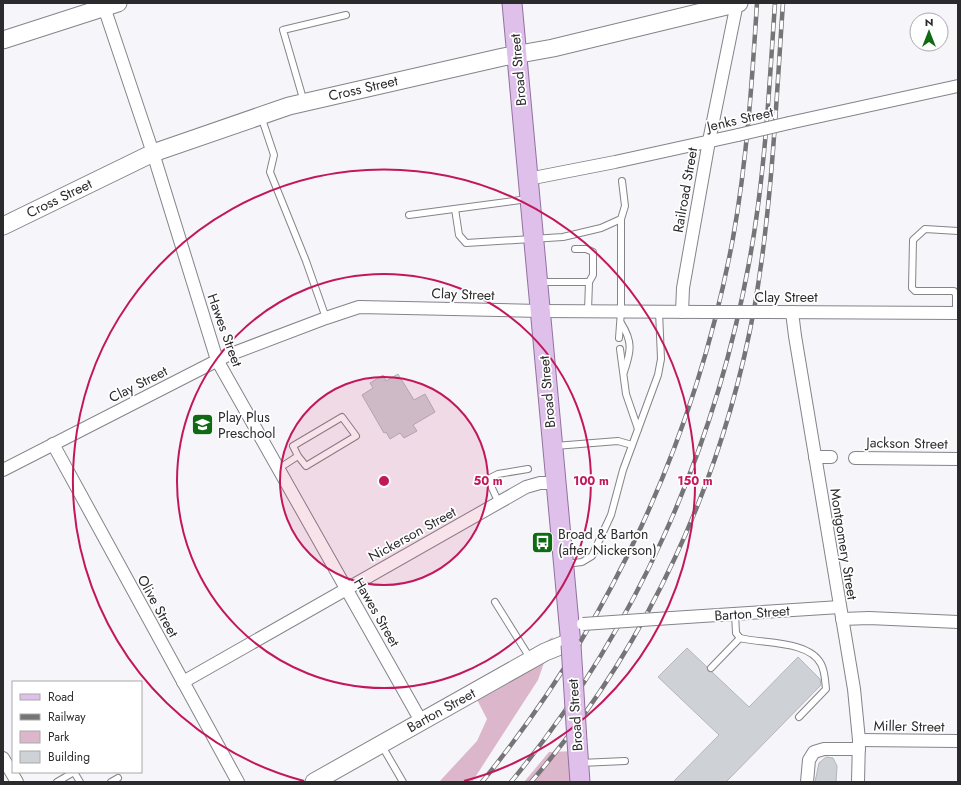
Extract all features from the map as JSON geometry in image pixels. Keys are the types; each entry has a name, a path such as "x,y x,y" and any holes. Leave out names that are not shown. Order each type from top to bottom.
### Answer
{"main road":[{"name":"Broad Street","path":"512,3 563,564 573,634 580,782"},
{"name":"Cross Street","path":"3,226 153,153 304,102 517,54 553,48 691,11 738,3"},
{"path":"3,40 111,5"},
{"name":"Barton Street","path":"314,782 553,648 573,634"}],"street":[{"name":"Railroad Street","path":"682,312 683,288 709,141 738,3"},
{"name":"Hawes Street","path":"111,5 153,153 217,360 422,721"},
{"name":"Jenks Street","path":"528,179 616,164 709,141 958,86"},
{"name":"Clay Street","path":"3,470 217,360 355,308 369,306 588,311 621,317 659,312 957,313"},
{"name":"Montgomery Street","path":"792,312 794,336 854,689 859,744 858,782"},
{"name":"Olive Street","path":"53,444 238,782"},
{"path":"815,457 831,457"},
{"name":"Jackson Street","path":"855,458 958,459"},
{"name":"Nickerson Street","path":"183,682 534,484 556,483"},
{"name":"Barton Street","path":"573,634 656,619 734,614 841,613 869,618 958,622"},
{"name":"Miller Street","path":"807,782 809,760 814,752 824,749 859,744 958,741"},
{"path":"3,758 17,782"}],"lane":[{"path":"304,102 283,30 346,15"},
{"path":"261,116 274,156 270,172 306,261 326,318"},
{"path":"619,338 621,317 621,219 625,206 622,181"},
{"path":"409,215 530,199"},
{"path":"455,209 459,235 466,243 563,237 601,228 621,219"},
{"path":"957,313 956,295 954,291 915,291 912,288 913,240 925,229 958,230"},
{"path":"575,249 586,249 593,252 593,275 589,282 588,311"},
{"path":"538,282 589,282"},
{"path":"563,564 582,562 592,556 611,515 623,470 660,367 659,312"},
{"path":"621,317 629,335 630,353 623,374"},
{"path":"620,349 626,394 638,428"},
{"path":"342,418 356,436 306,466 298,456 293,446 342,418"},
{"path":"552,446 618,441 632,445"},
{"path":"278,469 298,456"},
{"path":"499,503 490,484 490,478 498,474 528,469"},
{"path":"495,602 531,660"},
{"path":"734,614 736,633 740,638 795,646 814,656 822,664 826,689 799,717"},
{"path":"711,668 740,638"},
{"path":"381,744 403,782"},
{"path":"578,763 624,761"},
{"path":"57,782 72,773"},
{"path":"75,773 80,782"},
{"path":"111,782 118,778"}],"green space":[{"path":"553,637 538,680 472,782 439,782 477,741 487,719 472,690"},
{"path":"577,751 580,782 524,782 549,752"}],"building":[{"path":"398,374 414,400 425,394 435,412 413,425 417,431 404,438 400,433 390,439 386,432 384,433 362,395 373,388 370,383 383,375 386,381"},
{"path":"687,648 707,667 708,671 712,672 749,707 798,657 820,679 821,685 726,782 673,782 719,735 658,677"},
{"path":"826,757 833,758 837,766 836,782 815,782 819,763"}],"railway":[{"path":"482,782 528,722 570,659 608,593 642,526 671,456 696,385 717,312 733,238 742,179 751,92 757,3"},
{"path":"511,782 555,725 595,665 631,602 663,538 691,471 714,403 734,334 749,263 763,166 775,3"},
{"path":"531,782 573,730 611,675 645,618 675,558 701,496 723,433 741,369 755,304 761,267 773,154 783,3"}],"place":[{"name":"Play Plus Preschool","path":"202,425"},
{"name":"Broad & Barton (after Nickerson)","path":"543,542"}]}
